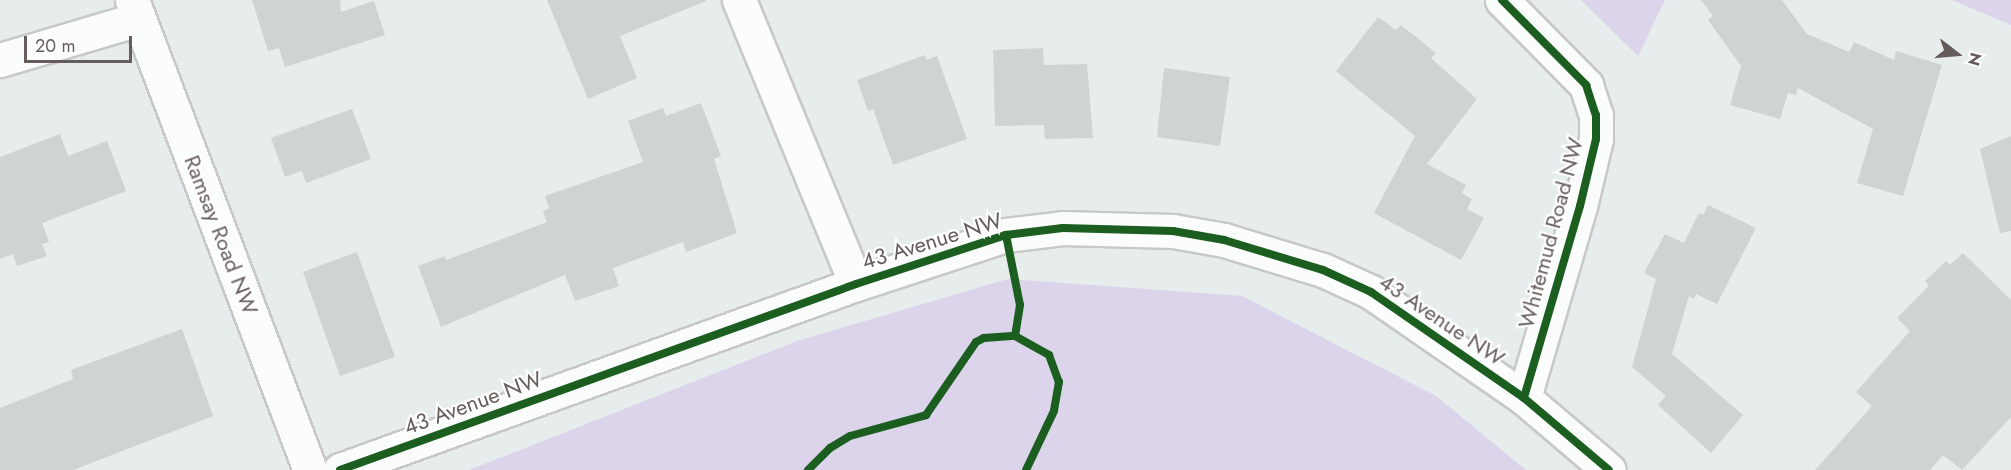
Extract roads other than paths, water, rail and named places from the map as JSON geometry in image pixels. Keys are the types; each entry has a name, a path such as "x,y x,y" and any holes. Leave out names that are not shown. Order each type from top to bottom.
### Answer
{"street":[{"name":"43 Avenue NW","path":"739,0 856,284"},
{"name":"Whitemud Road NW","path":"1502,0 1586,85 1596,115 1596,139 1580,206 1524,398"},
{"path":"0,60 135,10"},
{"name":"Ramsay Road NW","path":"135,10 310,470"},
{"name":"43 Avenue NW","path":"340,470 856,284 1006,235 1121,227 1214,238 1284,257 1371,292 1524,398"},
{"path":"1524,398 1609,470"}]}
